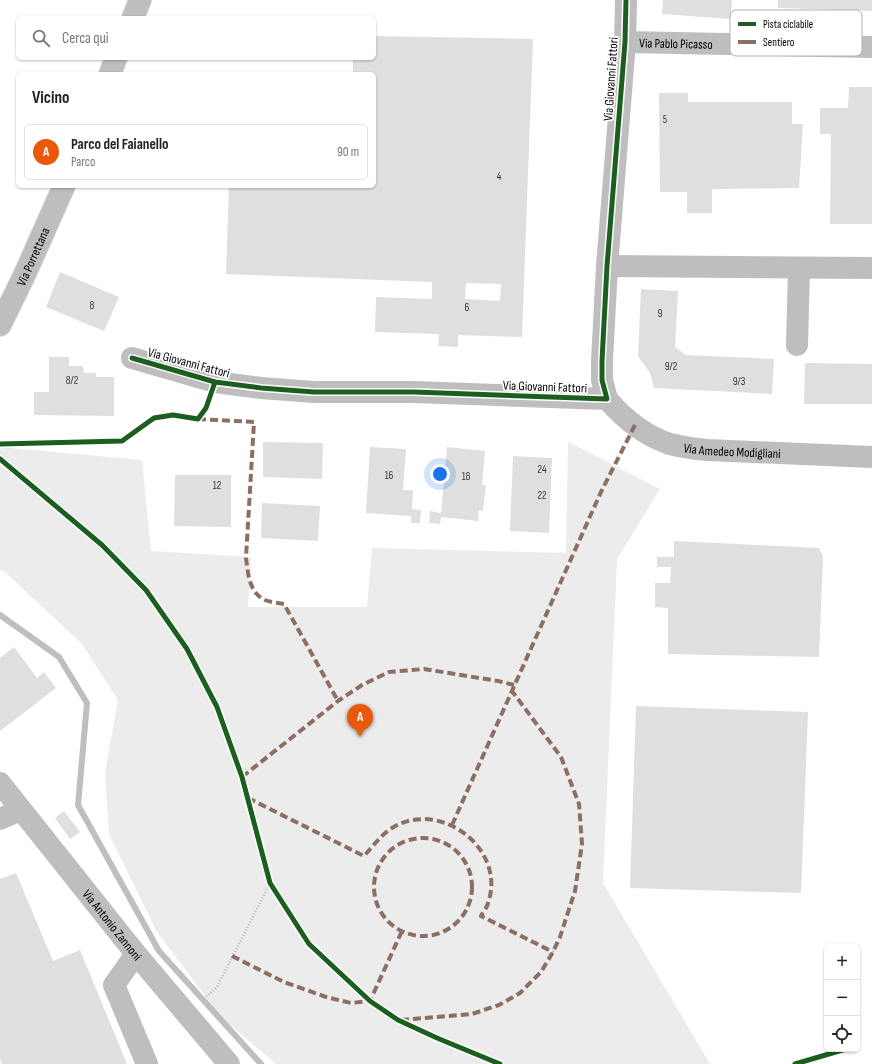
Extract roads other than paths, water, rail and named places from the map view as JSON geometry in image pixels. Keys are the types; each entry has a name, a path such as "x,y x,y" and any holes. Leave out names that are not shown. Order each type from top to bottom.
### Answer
{"street":[{"path":"134,16 140,0"},
{"name":"Via Giovanni Fattori","path":"132,358 215,382 261,388 314,392 414,392 607,399 602,380 607,266 625,42 626,0"},
{"name":"Via Pablo Picasso","path":"625,42 730,44"},
{"name":"Via Pablo Picasso","path":"862,47 872,47"},
{"path":"111,72 115,60"},
{"name":"Via Porrettana","path":"0,326 63,188"},
{"path":"607,266 872,268"},
{"path":"797,345 799,268"},
{"name":"Via Amedeo Modigliani","path":"607,399 620,414 635,425 669,443 683,447 722,451 872,457"},
{"name":"Via Antonio Zannoni","path":"0,783 136,954 228,1064"},
{"path":"0,819 21,810"},
{"path":"136,954 114,985 147,1064"}],"waterway":[{"path":"0,615 59,657 87,703 78,805 159,951 261,1064"}],"place":[{"name":"Parco del Faianello","path":"360,737"}]}
